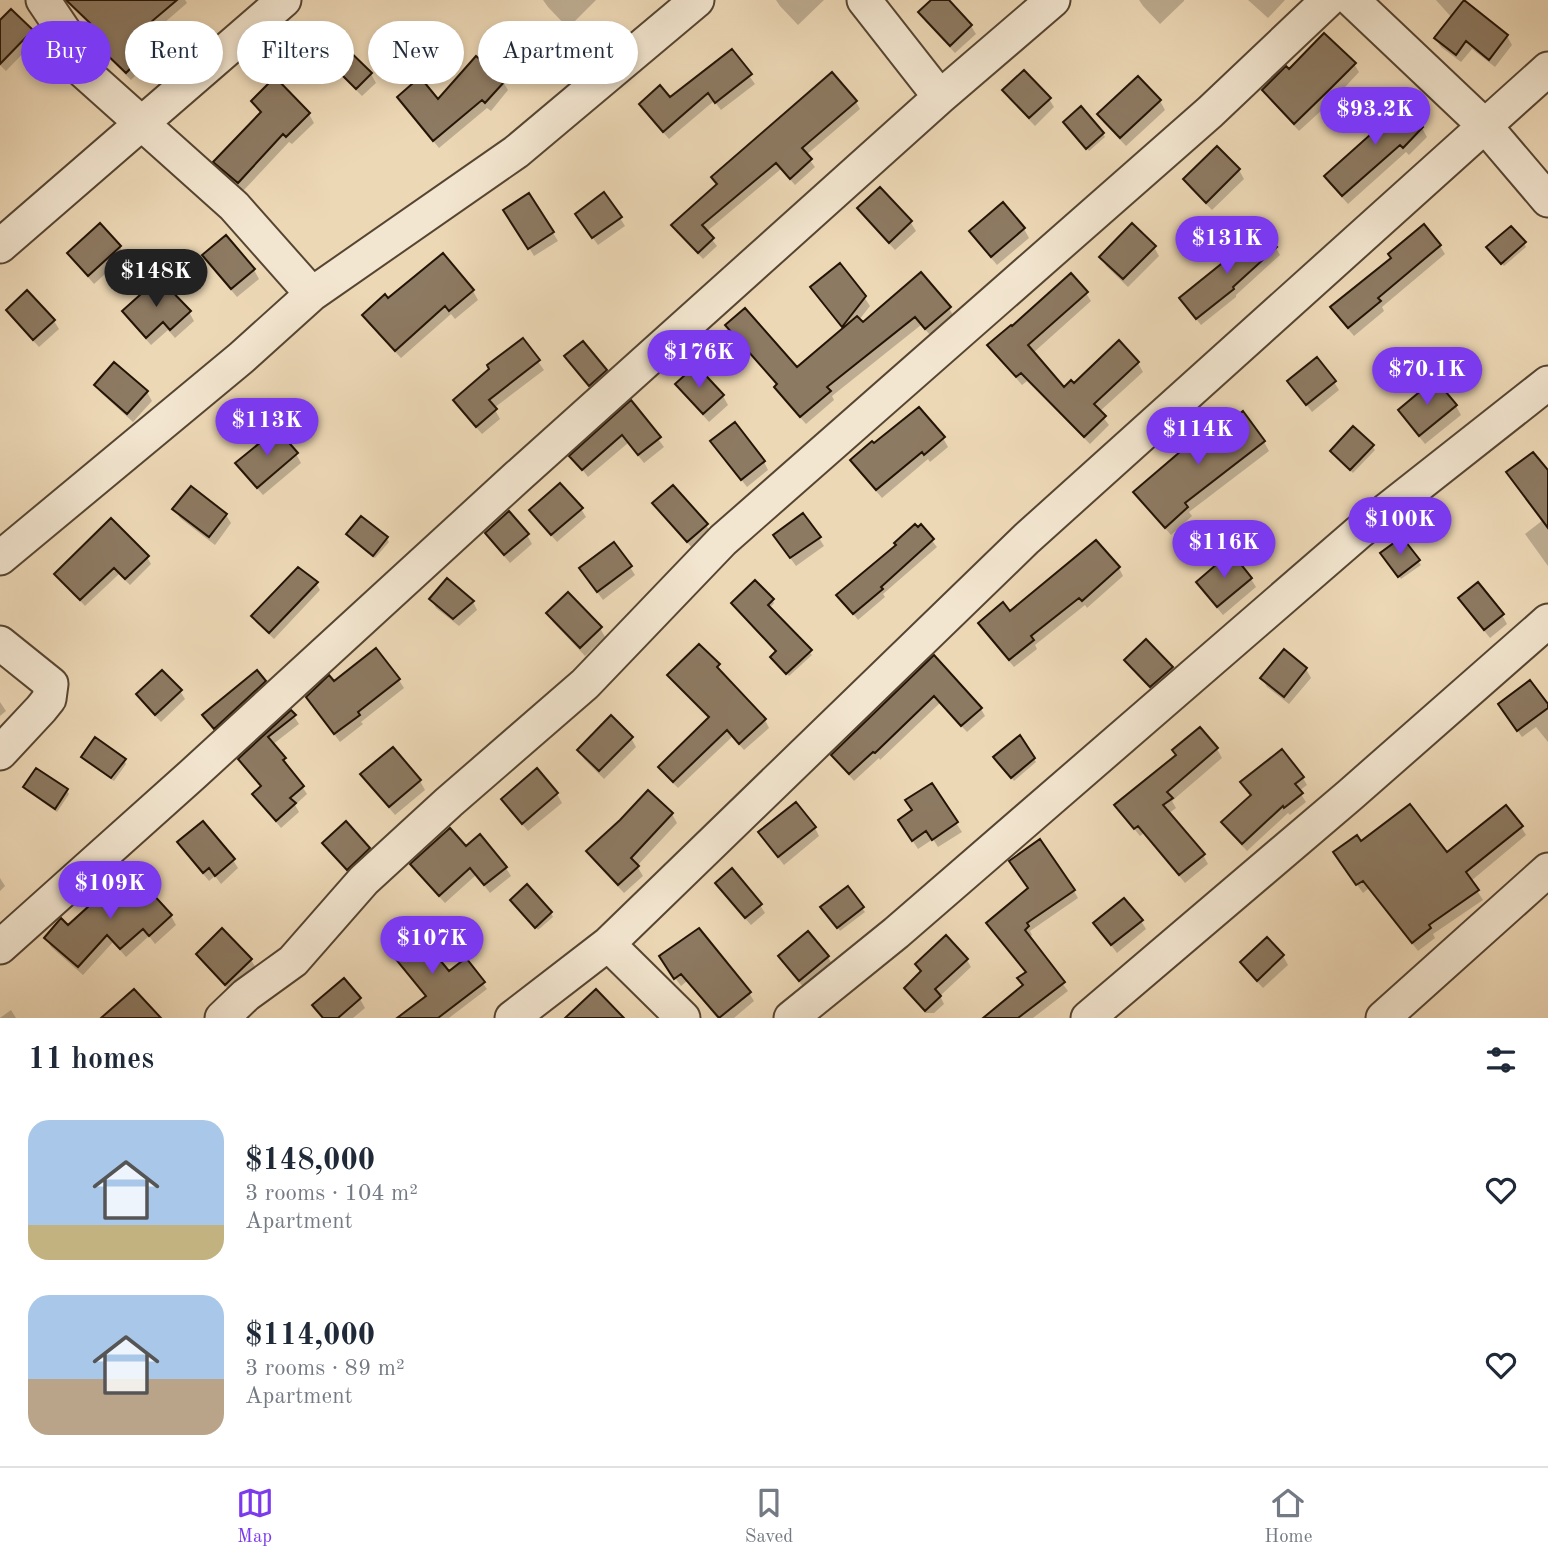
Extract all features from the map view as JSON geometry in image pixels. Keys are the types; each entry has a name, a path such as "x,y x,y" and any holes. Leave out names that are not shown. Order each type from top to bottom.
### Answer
{"street":[{"path":"43,0 70,40 82,70 234,206 312,294"},
{"path":"0,246 284,0"},
{"path":"864,0 940,97"},
{"path":"0,947 517,477 940,97 1053,0"},
{"path":"222,1018 246,995 293,961 364,880 585,684 723,540 1210,112 1328,0"},
{"path":"1352,0 1485,126 1548,200"},
{"path":"0,558 241,358 312,294 516,152 675,7"},
{"path":"512,1018 608,944 1026,539 1548,69"},
{"path":"791,1018 896,933 1359,532 1548,383"},
{"path":"1088,1018 1350,795 1548,621"},
{"path":"0,643 51,684 50,699 0,753"},
{"path":"1383,1018 1548,870"},
{"path":"608,944 683,1018"}],"building":[{"path":"66,0 177,0 152,21 125,21 125,72 111,59 111,21 88,21"},
{"path":"931,0 949,0 972,25 950,46 918,12"},
{"path":"1464,0 1508,35 1489,60 1466,41 1456,55 1434,38"},
{"path":"11,9 24,21 21,21 21,42 0,64 0,20"},
{"path":"1324,33 1356,63 1294,124 1262,90 1286,66 1289,69"},
{"path":"732,49 752,74 715,103 708,93 663,132 639,104 660,85 670,97"},
{"path":"354,56 368,69 368,77 356,89 351,84 354,84"},
{"path":"476,56 478,84 502,84 485,103 482,100 433,141 397,97 412,84 426,84 438,99 451,84 464,84 464,70"},
{"path":"1024,70 1051,98 1029,118 1002,90"},
{"path":"832,72 857,101 802,148 812,159 790,179 776,163 702,225 714,238 698,253 671,225 717,184 711,177"},
{"path":"1138,76 1161,100 1120,138 1097,114"},
{"path":"268,84 282,84 310,113 286,137 283,134 238,183 213,162 261,112 251,101"},
{"path":"1393,99 1423,127 1403,148 1400,145 1342,196 1324,176 1380,126 1373,119"},
{"path":"1081,106 1104,133 1086,149 1063,122"},
{"path":"1217,146 1240,169 1206,203 1183,179"},
{"path":"880,187 912,221 889,243 857,208"},
{"path":"604,192 622,217 592,238 575,214"},
{"path":"529,193 554,232 528,249 503,210"},
{"path":"1003,202 1025,228 991,257 969,231"},
{"path":"100,223 121,246 88,276 67,253"},
{"path":"1132,223 1156,246 1123,279 1099,257"},
{"path":"1424,224 1441,245 1378,298 1381,301 1348,328 1330,307 1391,258 1388,254"},
{"path":"1511,226 1526,242 1501,264 1486,247"},
{"path":"1262,231 1277,247 1233,287 1234,289 1196,319 1179,298"},
{"path":"226,235 255,269 231,289 202,255"},
{"path":"443,253 474,290 449,311 445,306 395,351 362,315 385,294 388,298"},
{"path":"840,263 866,296 842,327 810,287"},
{"path":"921,272 951,307 925,329 915,317 827,387 831,391 800,417 774,387 777,384 725,325 745,308 797,367 857,316 863,322"},
{"path":"1071,273 1088,292 1028,345 1064,387 1071,380 1074,383 1119,340 1139,362 1094,404 1106,416 1084,437 1021,373 1016,377 987,345"},
{"path":"159,278 191,311 170,330 163,322 146,338 122,311"},
{"path":"27,290 55,320 33,340 6,310"},
{"path":"523,338 540,360 489,400 497,409 476,427 453,400 489,369 487,365"},
{"path":"583,341 607,370 589,386 564,356"},
{"path":"1317,357 1336,381 1306,405 1287,381"},
{"path":"114,362 148,391 127,414 94,385"},
{"path":"696,365 724,395 703,414 675,384"},
{"path":"1435,379 1457,405 1419,436 1398,410"},
{"path":"631,400 661,437 638,455 622,435 582,470 569,456"},
{"path":"919,407 945,437 924,455 922,452 876,490 850,460"},
{"path":"1243,411 1265,441 1185,503 1188,507 1165,528 1133,492 1209,424 1216,432"},
{"path":"735,422 765,461 741,480 710,441"},
{"path":"1353,426 1374,445 1350,470 1330,451"},
{"path":"277,429 298,453 257,488 235,463"},
{"path":"1533,452 1548,470 1548,528 1506,472"},
{"path":"560,483 583,508 551,535 529,510"},
{"path":"673,485 708,524 687,542 652,503"},
{"path":"191,486 227,514 209,537 172,509"},
{"path":"509,511 529,534 504,555 485,533"},
{"path":"803,513 821,537 790,558 773,535"},
{"path":"361,516 388,537 373,556 346,534"},
{"path":"111,518 149,556 125,579 114,568 80,600 54,574"},
{"path":"915,524 918,527 921,524 934,539 853,614 836,595 896,545 894,543"},
{"path":"1402,537 1420,560 1398,577 1380,553"},
{"path":"1096,540 1120,567 1082,601 1079,598 1031,636 1034,640 1009,660 978,623 1003,602 1010,611"},
{"path":"614,542 632,566 597,592 579,568"},
{"path":"1231,552 1252,578 1217,607 1196,582"},
{"path":"298,567 318,582 269,633 251,616"},
{"path":"447,578 474,601 453,619 429,599"},
{"path":"755,580 774,599 768,605 812,650 786,674 770,657 776,651 731,603"},
{"path":"1478,582 1504,614 1484,630 1458,598"},
{"path":"568,592 602,627 580,648 546,613"},
{"path":"1146,639 1173,667 1150,687 1124,660"},
{"path":"699,644 720,664 717,667 766,719 739,744 727,730 673,782 658,767 709,717 667,675"},
{"path":"376,648 400,679 334,734 306,697 329,675 334,681"},
{"path":"1284,649 1307,668 1284,697 1260,678"},
{"path":"934,655 982,708 961,726 934,696 875,753 849,774 831,755"},
{"path":"162,670 182,690 155,715 136,694"},
{"path":"257,670 266,681 214,729 202,715"},
{"path":"1530,680 1548,704 1548,708 1517,731 1498,704"},
{"path":"291,710 296,715 268,737 304,786 290,798 296,803 276,821 252,794 261,786 238,759"},
{"path":"611,715 633,737 599,771 577,750"},
{"path":"1200,727 1218,748 1167,792 1173,798 1163,805 1205,854 1179,875 1138,826 1134,829 1114,805 1176,755 1172,750"},
{"path":"1020,735 1035,758 1011,778 993,757"},
{"path":"95,737 126,759 111,778 81,757"},
{"path":"393,747 421,780 389,807 360,774"},
{"path":"1282,749 1304,777 1295,784 1303,793 1284,808 1283,806 1242,844 1221,822 1251,795 1240,782"},
{"path":"36,768 68,789 55,809 23,787"},
{"path":"537,768 558,793 522,824 501,799"},
{"path":"932,783 958,822 932,840 926,831 912,841 898,820 912,810 905,800"},
{"path":"648,790 673,813 631,858 639,866 618,885 586,851"},
{"path":"796,802 816,827 778,857 758,832"},
{"path":"1410,804 1447,852 1506,805 1523,826 1466,872 1479,890 1429,925 1431,928 1412,943 1363,881 1356,885 1333,852 1357,835 1361,841"},
{"path":"203,821 235,859 215,876 209,868 203,873 177,842"},
{"path":"346,821 370,848 347,870 322,843"},
{"path":"450,828 466,846 480,834 507,867 484,885 470,868 439,896 410,864"},
{"path":"1040,839 1075,890 1027,923 1029,926 1025,930 1065,982 1018,1018 983,1018 1023,985 1017,978 1026,972 986,923 1028,888 1009,861"},
{"path":"732,868 762,904 745,918 715,883"},
{"path":"122,876 132,886 140,880 172,915 149,936 143,929 120,949 107,935 78,967 44,938 61,918 68,925"},
{"path":"527,884 552,912 535,928 510,900"},
{"path":"848,886 864,907 837,928 820,907"},
{"path":"1124,898 1143,920 1111,945 1093,923"},
{"path":"411,925 449,971 466,958 485,982 438,1018 397,1018 426,996 385,946"},
{"path":"222,928 252,959 225,985 196,954"},
{"path":"699,928 751,992 719,1018 681,974 674,979 659,956"},
{"path":"808,931 829,956 799,981 778,956"},
{"path":"946,935 968,959 935,989 941,996 925,1011 904,988 921,971 915,964"},
{"path":"1267,937 1284,955 1257,981 1240,962"},
{"path":"344,978 361,998 338,1018 323,1018 312,1005"},
{"path":"134,989 161,1018 101,1018"},
{"path":"596,989 624,1018 565,1018"}]}
